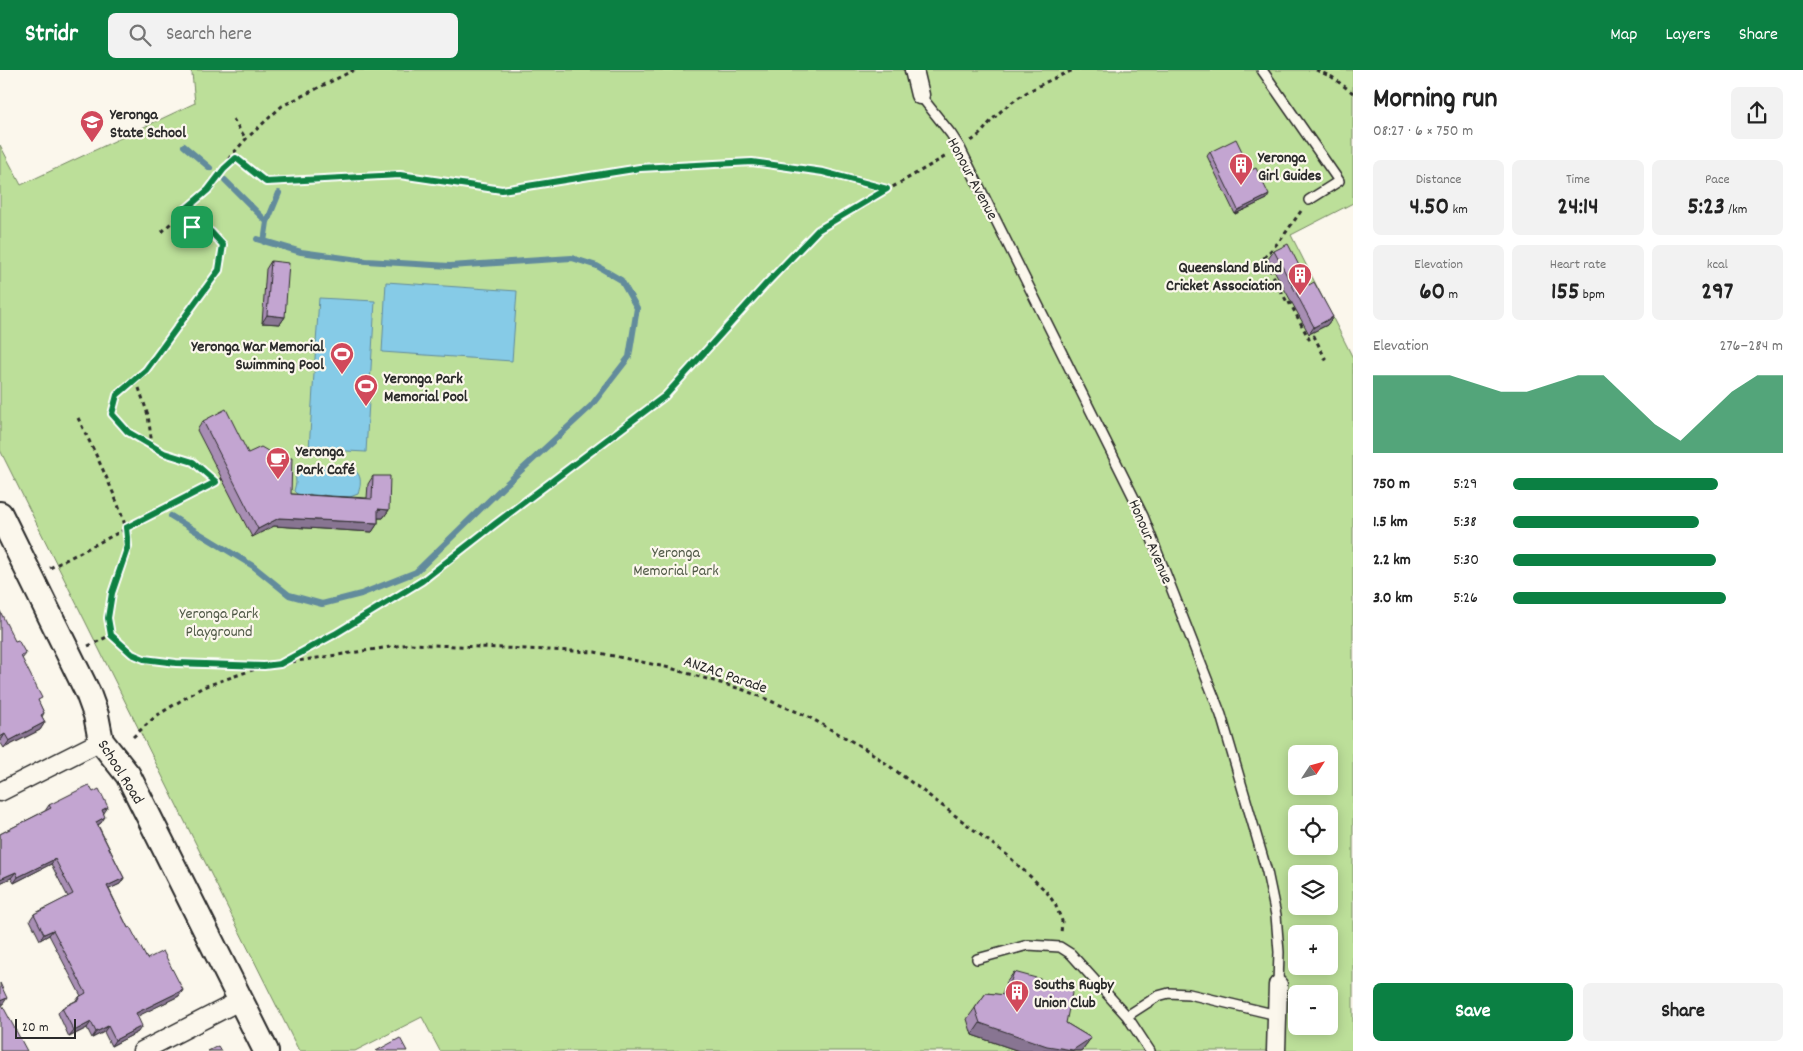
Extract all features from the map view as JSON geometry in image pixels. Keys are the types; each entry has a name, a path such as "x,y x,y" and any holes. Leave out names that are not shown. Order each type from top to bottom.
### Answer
{"street":[{"name":"Honour Avenue","path":"914,70 920,95"},
{"name":"School Road","path":"0,514 88,693 96,715 101,742 128,775 266,1051"},
{"path":"0,792 101,742"},
{"name":"Honour Avenue","path":"1276,1051 1278,985"},
{"path":"142,1051 241,1000"}],"lane":[{"path":"1262,70 1339,181 1309,200"},
{"name":"Honour Avenue","path":"920,95 960,148 1143,516 1221,715 1267,872 1276,914 1279,952 1278,985"},
{"path":"977,959 1028,945 1060,947 1071,954 1127,1016 1150,1051"},
{"path":"1127,1016 1158,996 1169,993 1189,994 1277,1015"}],"path":[{"path":"224,169 230,157 246,139 282,106 354,70"},
{"path":"280,664 335,634 422,581 665,396 766,284 818,230 982,134 995,117 1015,100 1054,78 1074,70"},
{"path":"1316,70 1325,72 1353,93"},
{"path":"233,119 246,139"},
{"path":"162,232 208,190 224,169 236,158 266,182 400,175 502,190 640,168 752,162 823,172 887,189"},
{"path":"1309,200 1282,238 1264,258 1309,339 1314,336 1328,364"},
{"path":"181,213 192,227 211,232 223,245 219,270 146,370 117,395 112,414 128,432 164,453 193,462 216,482"},
{"path":"139,388 148,415 152,446"},
{"path":"78,418 110,486 126,528 128,546 112,593 108,618 111,635 132,654 144,659 176,663 264,666"},
{"path":"49,568 222,479"},
{"path":"88,646 111,635"},
{"name":"ANZAC Parade","path":"264,666 410,644 595,652 670,668 744,690 807,716 869,751 1007,855 1046,891 1055,904 1062,921 1060,947"},
{"path":"133,737 156,716 203,687 239,673 264,666"}],"green space":[{"name":"Yeronga Memorial Park","path":"189,70 1353,70 1353,203 1291,235 1353,358 1353,1051 440,1051 422,1017 355,1051 299,1051 0,450 0,145 21,185 195,103 192,73"}],"water":[{"path":"386,282 517,291 512,361 382,352"},
{"name":"Yeronga War Memorial Swimming Pool","path":"319,298 375,301 366,452 309,449"},
{"path":"298,465 349,467 360,478 358,494 350,497 300,495 294,491 296,483 295,467"}],"building":[{"name":"Yeronga Girl Guides","path":"1236,139 1251,170 1256,168 1269,195 1238,210 1210,152"},
{"path":"1288,244 1309,285 1314,282 1333,317 1314,327 1274,251"},
{"path":"271,261 289,263 285,317 267,315"},
{"path":"226,409 248,453 261,447 280,458 292,458 291,494 372,499 373,476 390,476 389,510 378,509 378,523 279,518 258,529 203,421"},
{"path":"0,611 15,641 18,640 26,654 21,656 42,698 38,700 44,713 41,715 45,722 9,741 5,734 0,737"},
{"path":"89,785 93,792 99,789 108,807 102,810 105,817 96,822 124,878 107,886 128,928 130,927 147,959 163,951 183,990 136,1013 142,1026 115,1040 108,1026 96,1032 91,1022 74,1031 62,1008 80,999 79,997 86,993 53,930 44,934 34,914 73,894 55,859 18,877 16,872 0,879 0,834 51,808 49,805"},
{"name":"Souths Rugby Union Club","path":"1014,972 1073,988 1066,1023 1091,1038 1073,1050 1047,1046 980,1023 975,1008 986,993 1006,995"},
{"path":"0,983 7,998 0,1001"},
{"path":"0,1001 27,1051 0,1051"},
{"path":"400,1038 407,1051 376,1051"},
{"path":"218,1046 221,1051 208,1051"}],"waterway":[{"path":"184,146 210,168"},
{"path":"225,180 267,222"},
{"path":"264,242 267,222 279,193"},
{"path":"171,516 253,566 289,595 322,604 361,594 416,572 503,487 591,406 629,357 637,308 621,280 597,266 572,258 450,266 366,261 301,252 257,239"}],"place":[{"name":"Yeronga State School","path":"92,143"},
{"name":"Yeronga Girl Guides","path":"1241,186"},
{"name":"Queensland Blind Cricket Association","path":"1300,296"},
{"name":"Yeronga War Memorial Swimming Pool","path":"342,375"},
{"name":"Yeronga Park Memorial Pool","path":"366,407"},
{"name":"Yeronga Park Café","path":"278,480"},
{"name":"Souths Rugby Union Club","path":"1017,1013"}],"route":[{"path":"236,158 266,182 400,175 502,190 640,168 752,162 823,172 887,189 818,230 766,284 665,396 422,581 335,634 280,664 264,666 176,663 144,659 132,654 111,635 108,618 112,593 128,546 126,528 216,482 193,462 164,453 128,432 112,414 117,395 146,370 219,270 223,245 211,232 192,227 181,213 208,190 224,169 236,158"}],"park label":[{"name":"Yeronga Park Playground","path":"219,621"}]}
